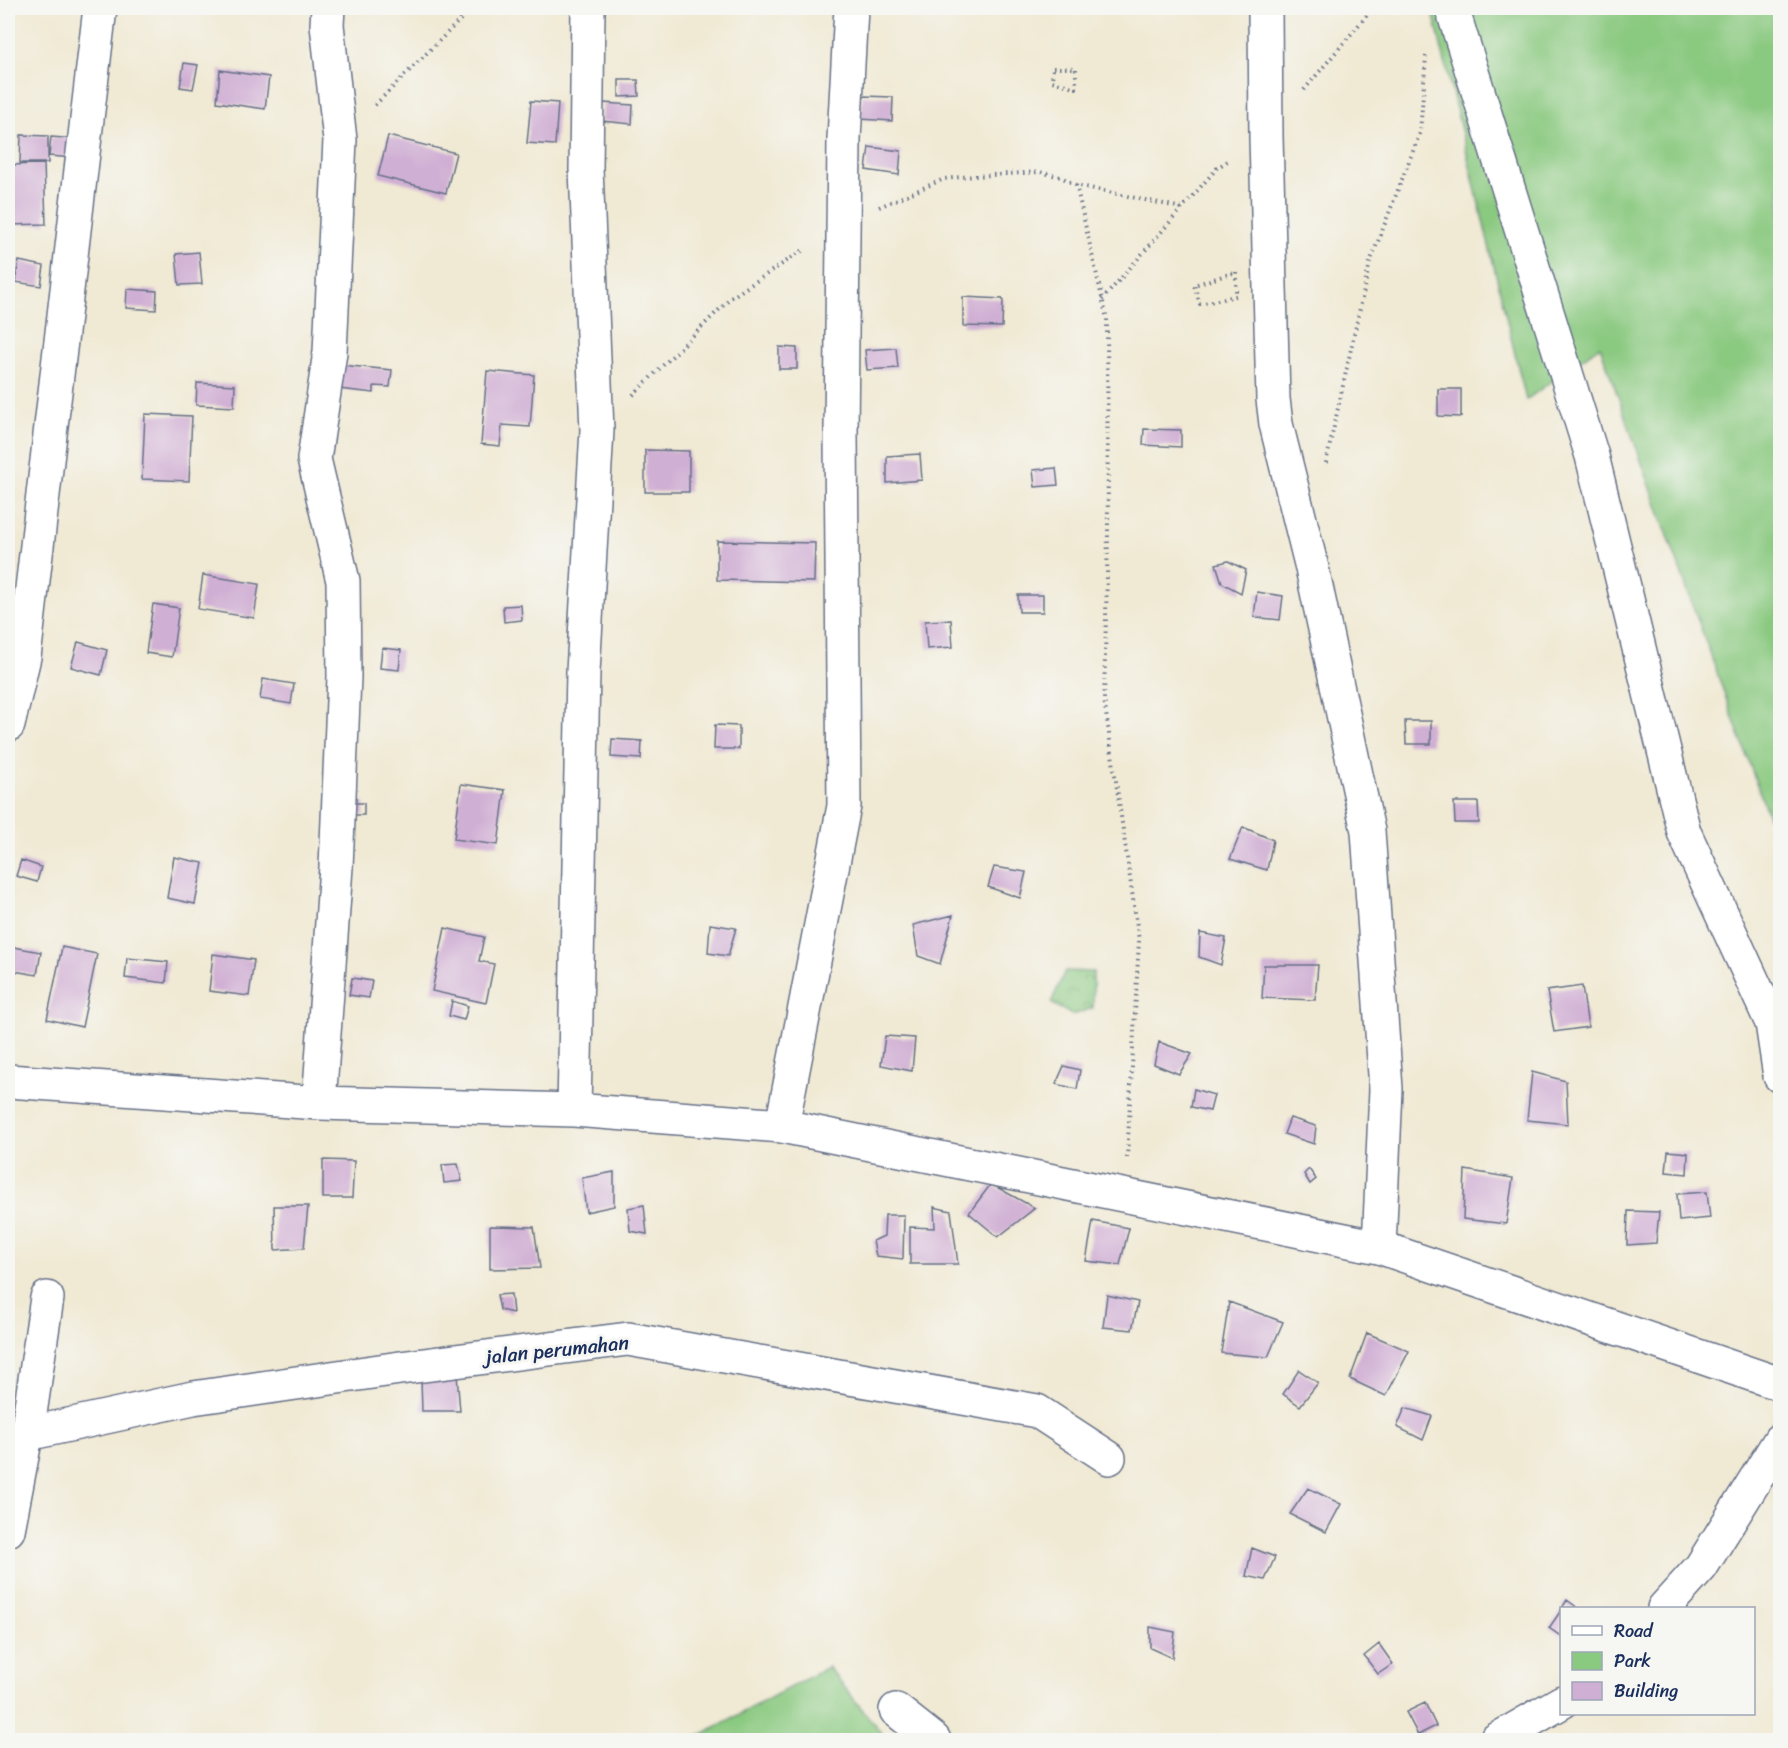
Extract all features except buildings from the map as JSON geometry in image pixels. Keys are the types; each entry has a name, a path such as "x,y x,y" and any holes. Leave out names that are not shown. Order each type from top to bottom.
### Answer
{"street":[{"path":"8,725 24,657 100,8"},
{"path":"319,1102 336,867 345,678 343,581 314,459 330,352 340,140 327,8"},
{"path":"574,1110 583,672 597,430 586,169 588,8"},
{"path":"782,1126 844,806 841,422 844,139 851,8"},
{"path":"1265,8 1266,136 1276,423 1312,568 1368,831 1386,1089 1379,1247"},
{"path":"1452,8 1592,456 1684,832 1772,1023 1780,1076"},
{"path":"8,1081 319,1102 574,1110 782,1126 1379,1247 1780,1384"},
{"path":"8,1530 27,1434 47,1298"},
{"name":"jalan perumahan","path":"27,1434 194,1398 400,1368 628,1339 1037,1411 1110,1458"},
{"path":"1665,1607 1701,1567 1780,1440"},
{"path":"1497,1740 1560,1703"},
{"path":"896,1710 934,1740"}],"path":[{"path":"340,140 472,8"},
{"path":"1324,474 1370,262 1420,134 1426,53"},
{"path":"1053,68 1076,68 1076,88 1052,81 1053,68"},
{"path":"1124,1195 1139,940 1104,699 1108,534 1107,319 1076,185 1182,208"},
{"path":"1236,272 1236,296 1200,304 1194,285 1236,272"}],"green space":[{"path":"1432,8 1780,8 1780,849 1600,346 1526,400"},
{"path":"1065,971 1093,972 1093,1008 1072,1015 1051,1003"},
{"path":"828,1667 887,1740 691,1740"}]}
